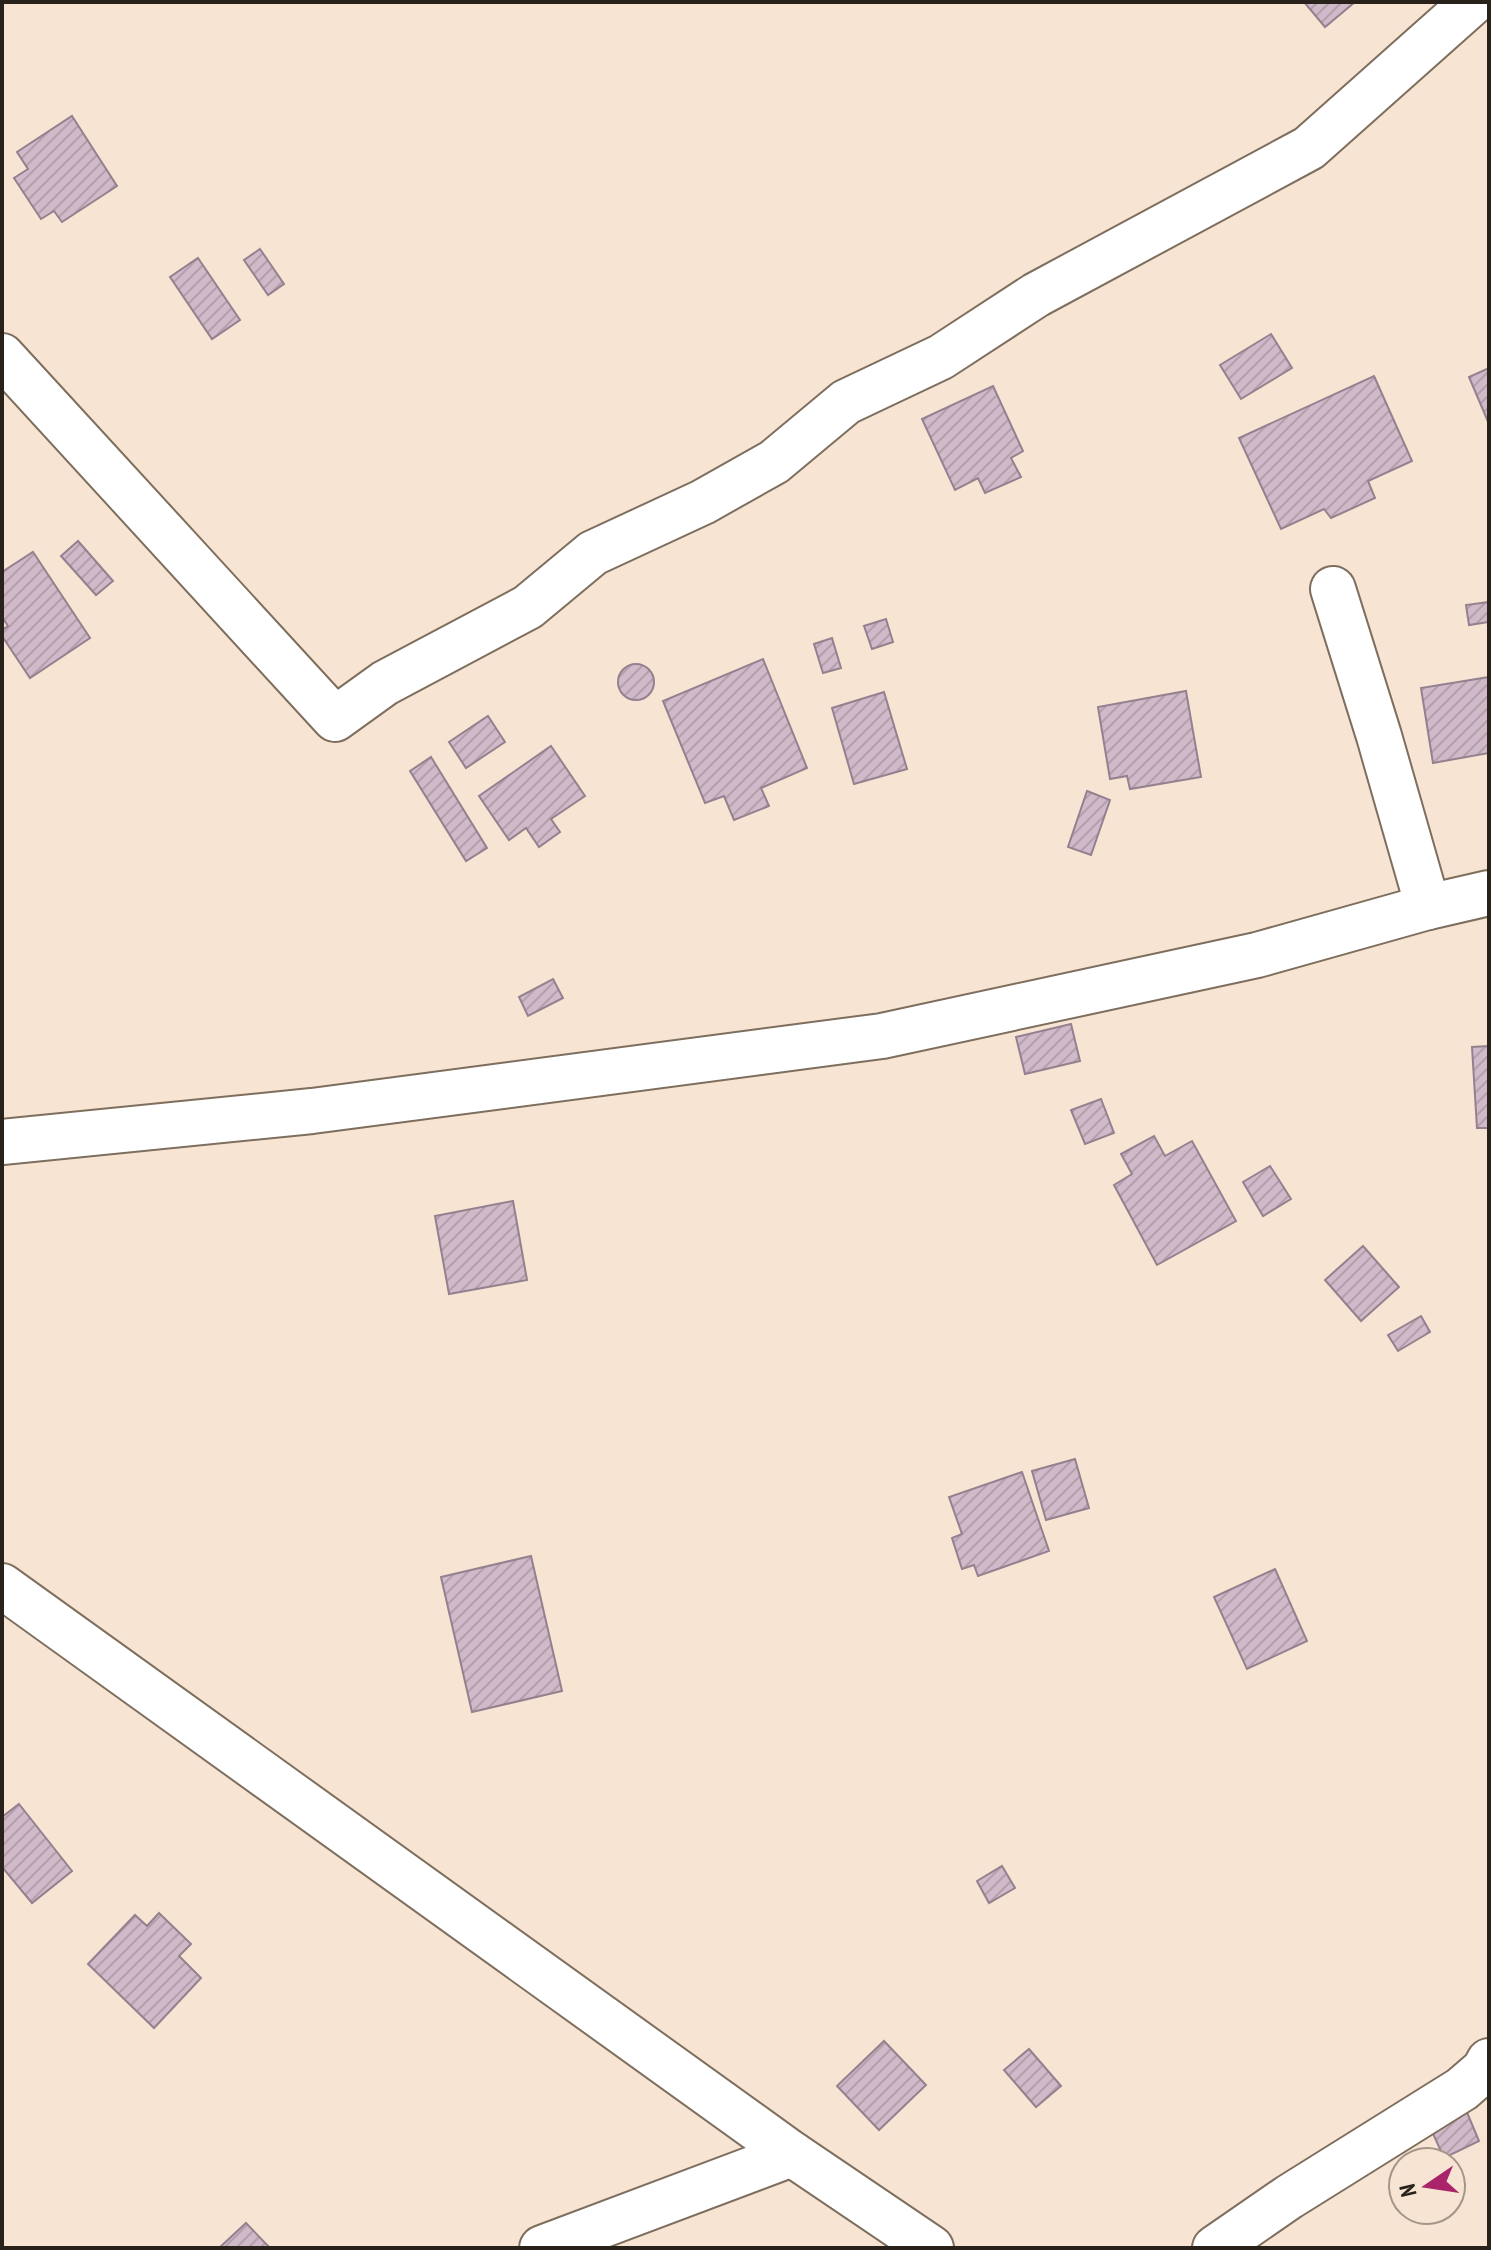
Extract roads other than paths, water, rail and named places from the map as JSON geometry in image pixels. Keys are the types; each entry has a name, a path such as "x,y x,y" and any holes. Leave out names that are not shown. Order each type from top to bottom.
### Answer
{"street":[{"path":"2,356 335,719 385,683 528,607 593,553 703,502 774,462 846,402 941,357 1036,295 1309,148 1473,2"},
{"path":"1333,589 1428,907"},
{"path":"2,1142 312,1111 882,1036 1257,955 1489,893"},
{"path":"2,1586 792,2154 931,2248"},
{"path":"1215,2248 1289,2197 1462,2089 1484,2070 1489,2061"},
{"path":"542,2248 792,2154"}]}
